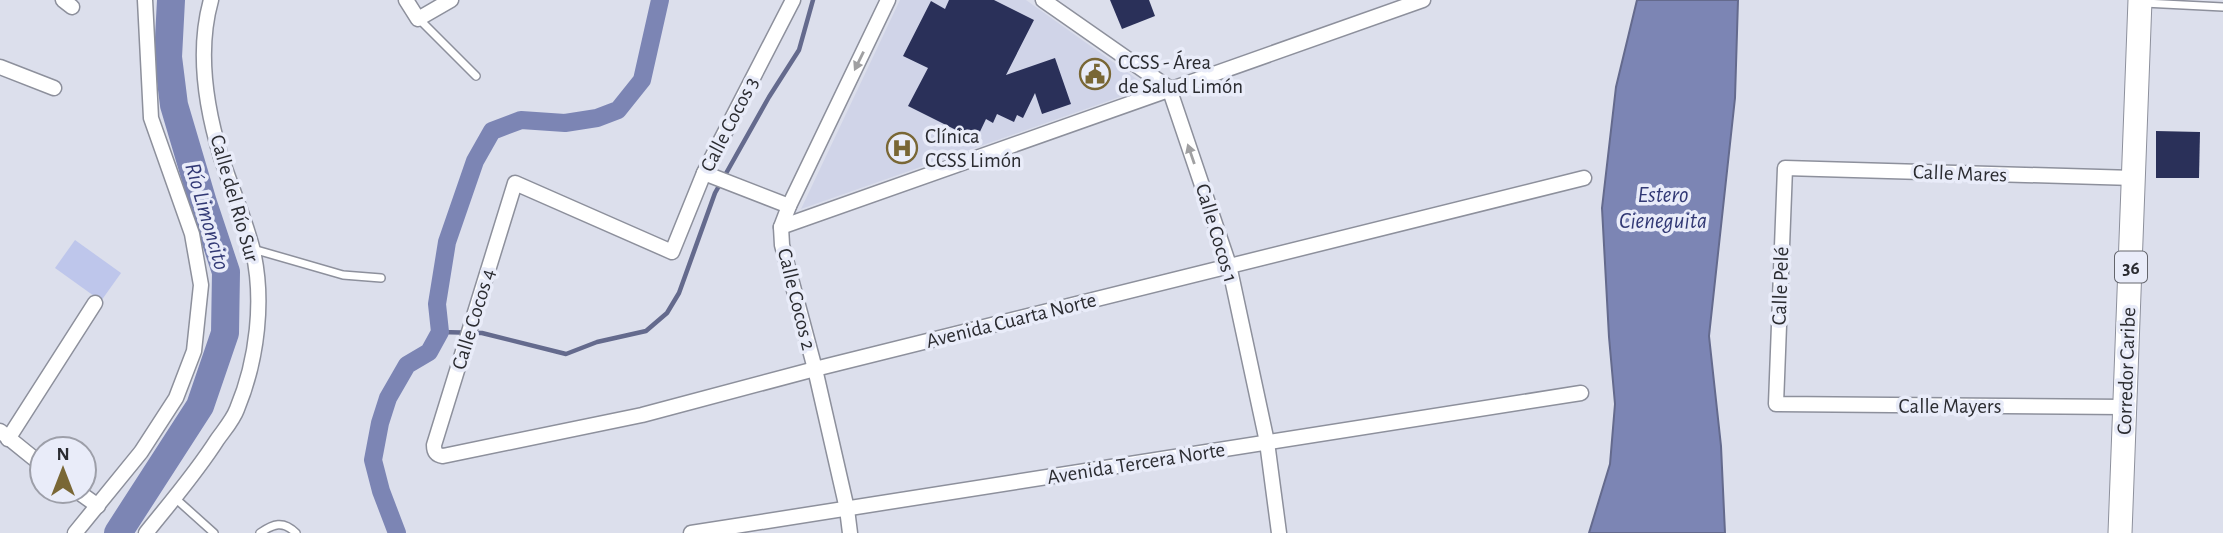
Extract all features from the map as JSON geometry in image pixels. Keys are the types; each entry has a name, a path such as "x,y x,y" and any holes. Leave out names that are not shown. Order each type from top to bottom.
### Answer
{"main road":[{"name":"Corredor Caribe","path":"2120,533 2140,1"}],"street":[{"path":"75,533 141,452 176,398 194,351 201,285 192,234 151,118 145,0"},
{"name":"Calle del Río Sur","path":"146,533 206,458 236,412 251,370 257,315 257,281 252,248 220,154 209,101 204,55 206,18 211,0"},
{"path":"405,0 418,19 451,0"},
{"name":"Calle Cocos 3","path":"515,183 672,251 704,173 793,0"},
{"name":"Calle Cocos 2","path":"850,533 815,369 782,245 781,227 888,0"},
{"path":"1043,0 1169,88"},
{"path":"781,227 1423,0"},
{"path":"0,67 54,88"},
{"name":"Calle Cocos 1","path":"1169,88 1229,265 1267,442 1279,533"},
{"name":"Calle Mares","path":"1785,168 2134,178"},
{"name":"Calle Pelé","path":"1776,404 1785,168"},
{"path":"704,173 789,206"},
{"name":"Avenida Cuarta Norte","path":"438,455 642,415 815,369 1584,178"},
{"name":"Calle Cocos 4","path":"438,455 433,446 515,183"},
{"path":"28,453 4,435 95,303"},
{"name":"Avenida Tercera Norte","path":"691,533 1581,393"},
{"name":"Calle Mayers","path":"1776,404 2124,407"}],"lane":[{"path":"2140,1 2223,7"},
{"path":"418,19 477,76"},
{"path":"252,248 343,275 381,278"},
{"path":"174,498 214,533"},
{"path":"260,533 275,524 289,526 296,533"}],"shaded area":[{"name":"Clínica CCSS Limón","path":"900,0 1026,0 1148,87 801,209"},
{"path":"75,240 121,273 101,301 55,268"}],"water":[{"name":"Estero Cieneguita","path":"1637,0 1738,0 1735,98 1709,336 1721,446 1725,533 1589,533 1610,464 1615,404 1602,208 1616,87"}],"building":[{"path":"949,0 994,0 1034,20 1006,75 1055,58 1071,104 1042,114 1035,93 1023,118 1017,115 1014,122 997,114 993,123 986,119 976,140 908,106 928,68 903,56 931,1 945,9"},
{"path":"1110,0 1149,0 1155,16 1122,29"},
{"path":"2156,131 2200,132 2199,178 2156,178"}],"waterway":[{"name":"Río Limoncito","path":"118,533 200,406 225,333 226,272 174,105 168,57 171,0"},
{"path":"397,533 373,460 380,423 388,398 407,365 429,352 440,332 437,304 447,242 475,161 492,131 521,120 565,123 597,118 618,110 642,80 660,0"},
{"path":"440,332 482,333 566,354 597,342 646,331 667,313 679,293 715,193 799,50 813,0"}],"place":[{"name":"CCSS - Área de Salud Limón","path":"1095,74"},
{"name":"Clínica CCSS Limón","path":"902,148"}]}
